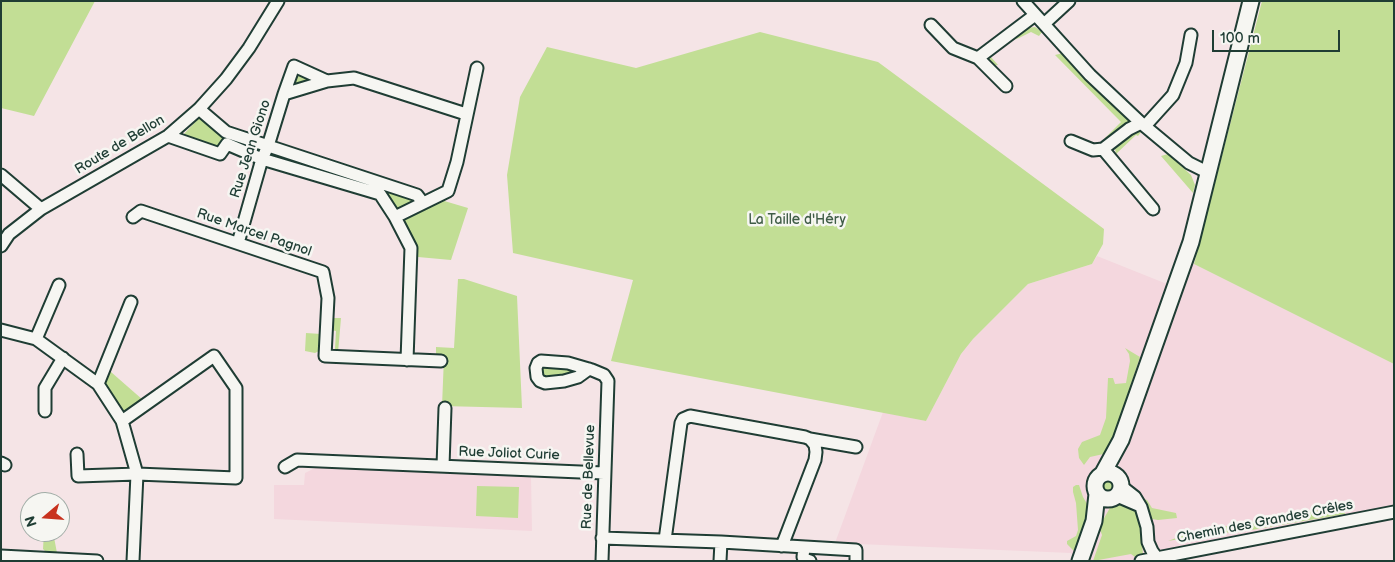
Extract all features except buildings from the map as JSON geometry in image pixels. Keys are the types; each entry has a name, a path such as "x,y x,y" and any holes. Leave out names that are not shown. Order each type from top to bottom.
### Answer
{"main road":[{"path":"1113,490 1094,484 1103,473 1121,440 1191,242 1249,4"},
{"path":"1080,561 1094,521 1113,490 1121,440"},
{"path":"1103,473 1111,473 1113,490"}],"street":[{"name":"Route de Bellon","path":"1,246 9,234 41,209 168,136 199,109 238,64 278,1"},
{"path":"1023,1 1090,75 1143,125 1189,163 1208,172"},
{"path":"1044,24 1069,1"},
{"path":"978,58 1035,15"},
{"path":"931,25 953,48 978,58 1006,86"},
{"path":"1071,141 1093,150 1103,149 1129,129 1143,125 1173,95 1186,63 1191,35"},
{"name":"Rue Jean Giono","path":"238,243 262,159 294,66 327,81"},
{"path":"395,217 448,191 457,162 477,68"},
{"name":"Rue Jean Giono","path":"284,94 327,81 354,78 466,114"},
{"path":"199,109 226,132 230,139 262,159 380,194 395,217 410,248 407,360"},
{"path":"168,136 220,154 230,139"},
{"path":"230,139 268,146 417,195 423,203"},
{"path":"1103,149 1153,209"},
{"path":"1,175 41,209"},
{"name":"Rue Marcel Pagnol","path":"133,217 141,211 322,272 328,298 325,356 441,361"},
{"path":"36,340 59,286"},
{"path":"98,384 131,302"},
{"path":"1,330 36,340 98,384 122,421 137,474 133,561"},
{"path":"77,454 78,476 137,474 236,478 236,388 214,356 122,421"},
{"path":"45,411 45,388 63,358"},
{"name":"Rue de Bellevue","path":"589,369 604,375 608,381 602,561"},
{"name":"Rue Joliot Curie","path":"443,466 445,408"},
{"path":"664,540 683,418 690,416 856,447"},
{"path":"782,546 815,460 815,445 810,439"},
{"name":"Rue Joliot Curie","path":"285,467 297,460 604,473"},
{"path":"1113,490 1135,497 1141,507 1147,527 1148,542 1158,558"},
{"name":"Chemin des Grandes Crêles","path":"1141,561 1394,512"},
{"path":"602,538 721,542 856,550 856,561"},
{"path":"720,561 721,542"},
{"path":"804,547 803,557 810,561"},
{"path":"1,556 97,561"}],"shaded area":[{"path":"1097,256 1167,284 1194,264 1394,364 1394,519 1178,561 1075,561 1071,553 835,543 883,412 926,421 961,354 973,339 1028,284 1092,264"},
{"path":"319,466 441,472 441,474 445,474 445,472 531,477 532,531 274,519 274,485 304,485 305,473"}],"green space":[{"path":"1,1 95,1 34,116 1,108"},
{"path":"1262,1 1394,1 1394,364 1194,264"},
{"path":"1035,27 1042,32 1039,36 1031,32 1007,42 990,56 998,65 991,66 988,63 988,57 1005,41 1027,28"},
{"name":"La Taille d'Héry","path":"760,32 878,62 1104,229 1103,244 1092,264 1028,284 973,339 961,354 926,421 611,361 633,280 513,253 507,175 520,97 547,47 636,68"},
{"path":"1063,53 1130,121 1109,141 1105,138 1121,122 1055,55"},
{"path":"297,71 319,80 291,87"},
{"path":"200,117 225,136 217,149 183,135"},
{"path":"1139,130 1141,132 1138,136 1136,135 1116,154 1116,145"},
{"path":"273,151 414,198 414,203 401,209 396,208 385,193 271,157"},
{"path":"1168,154 1191,175 1195,185 1193,193 1161,156"},
{"path":"441,200 468,208 451,260 418,257 414,255 402,219"},
{"path":"458,279 464,279 517,296 522,408 442,406 444,357 436,356 436,347 454,348"},
{"path":"331,318 341,318 338,353 330,352 330,349 335,349 336,331 331,330"},
{"path":"306,333 321,334 321,350 315,353 305,351"},
{"path":"1125,348 1140,357 1108,453 1090,457 1084,465 1079,458 1078,449 1082,442 1100,435 1106,418 1108,378 1113,378 1115,384 1126,383 1130,361 1129,354"},
{"path":"543,366 576,368 577,372 559,377 542,376 540,370"},
{"path":"108,371 143,400 126,413 121,413 102,385"},
{"path":"1108,477 1116,485 1108,493 1100,485"},
{"path":"1079,485 1089,507 1076,553 1067,544 1067,541 1076,536 1078,530 1076,503 1073,492 1073,487"},
{"path":"477,486 519,487 518,518 476,516"},
{"path":"1144,499 1147,500 1152,508 1176,513 1177,518 1152,519"},
{"path":"1125,502 1139,515 1143,554 1135,557 1131,554 1093,561 1102,535 1099,527 1111,506"},
{"path":"1343,506 1345,514 1234,533 1222,532 1168,541 1192,532"},
{"path":"43,542 55,542 57,553 45,551 43,549"}]}
